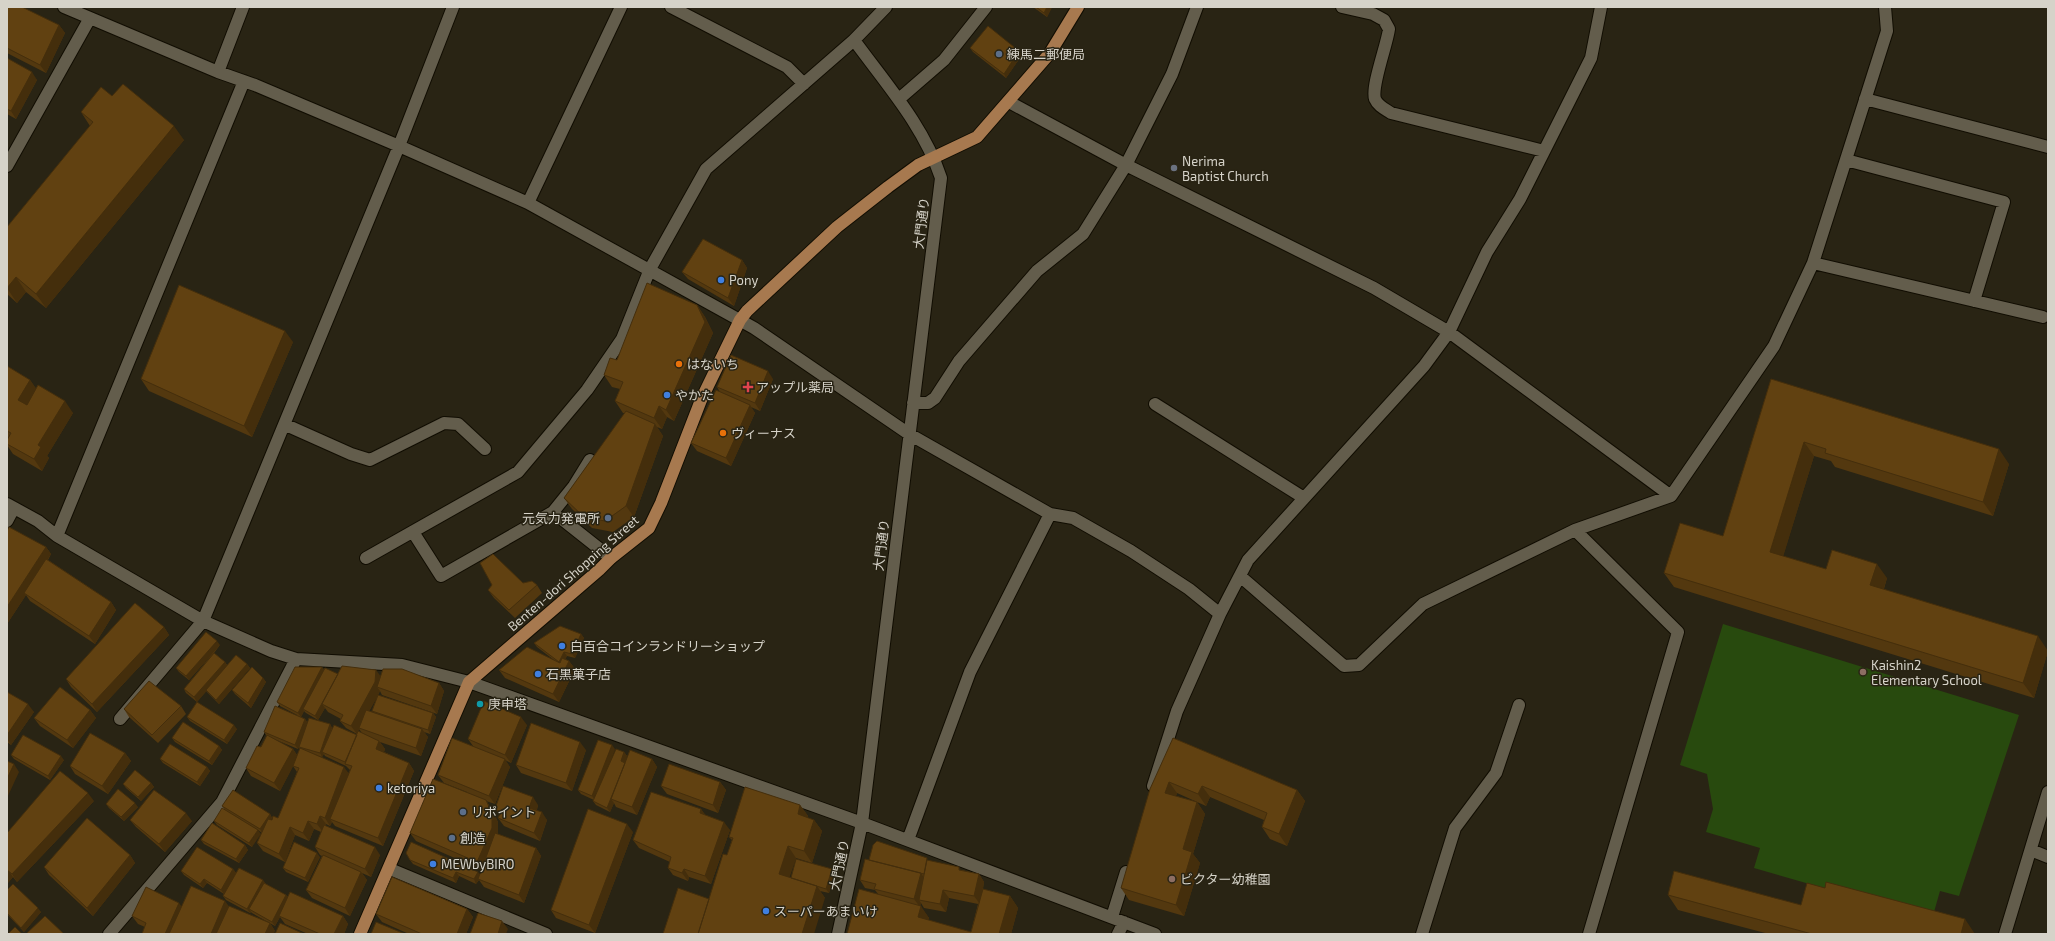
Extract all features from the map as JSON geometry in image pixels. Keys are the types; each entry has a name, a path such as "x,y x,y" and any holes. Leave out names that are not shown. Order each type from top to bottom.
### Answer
{"main road":[{"name":"Benten-dori Shopping Street","path":"360,934 390,869 469,682 611,558 649,528 661,503 701,400 740,320 747,311 837,227 918,165 935,159 977,137 1050,53 1078,7"}],"street":[{"path":"64,7 399,146 528,202 740,320 909,434 1050,514 1073,518 1131,551 1189,589 1220,614"},
{"path":"218,72 243,7"},
{"path":"120,719 203,621 286,425 399,146 453,7"},
{"path":"528,202 621,7"},
{"path":"671,7 787,67 804,84"},
{"path":"366,558 518,472 586,390 622,339 650,269 706,169 854,40 886,7"},
{"path":"900,99 944,60 986,7"},
{"path":"913,403 928,403 935,398 959,361 1037,271 1083,234 1126,165 1172,74 1197,7"},
{"path":"1342,7 1373,14 1384,20 1389,29 1375,86 1375,98 1382,107 1391,113 1544,152"},
{"path":"1149,798 1177,711 1220,614 1248,560 1424,366 1449,332 1487,252 1520,199 1591,58 1601,7"},
{"path":"1240,576 1344,666 1359,665 1423,604 1575,530 1671,496 1774,346 1813,263 1887,31 1885,7"},
{"path":"7,166 90,18"},
{"name":"大門通り","path":"838,934 862,823 941,178 935,159 900,99 854,40"},
{"path":"57,536 244,81"},
{"path":"1865,99 2048,147"},
{"path":"1008,102 1126,165 1374,288 1449,332 1671,496"},
{"path":"1846,160 2004,202 1974,301"},
{"path":"1813,263 2043,317"},
{"path":"1154,404 1304,498"},
{"path":"286,425 351,454 370,460 444,423 458,424 485,449"},
{"path":"413,532 441,576 553,512 574,486 590,460"},
{"path":"7,521 11,506 38,521 57,536 203,621 271,651 296,659 402,666 469,682 862,823 1155,934"},
{"path":"553,512 611,558"},
{"path":"908,840 970,672 1050,514"},
{"path":"1575,530 1678,632 1589,934"},
{"path":"109,934 222,802 296,659"},
{"path":"1422,934 1455,828 1496,773 1519,705"},
{"path":"2005,934 2048,792"},
{"path":"2031,850 2048,857"},
{"path":"1112,918 1131,857"},
{"path":"390,869 546,934"},
{"path":"1118,934 1124,922"}],"green space":[{"path":"1723,624 2019,715 1959,896 1940,891 1932,919 1754,868 1760,848 1706,832 1713,809 1707,774 1680,765"}],"building":[{"path":"7,7 22,7 59,25 40,65 7,48"},
{"path":"1036,7 1047,7 1044,13"},
{"path":"988,26 1019,51 1004,74 970,48"},
{"path":"7,58 32,72 11,111 7,109"},
{"path":"123,84 174,126 36,294 16,277 7,288 7,227 93,122 81,112 101,87 112,96"},
{"path":"703,239 742,260 728,298 682,272"},
{"path":"647,283 697,305 705,322 666,410 659,406 654,418 615,401 623,382 604,375 610,358 617,360"},
{"path":"179,285 285,331 244,426 141,379"},
{"path":"731,355 768,371 755,403 717,387"},
{"path":"7,366 30,380 18,400 27,405 38,385 65,401 38,445 41,447 34,459 7,444 7,440 11,433 7,431"},
{"path":"1771,379 1999,449 1983,502 1825,453 1826,449 1804,442 1770,552 1826,569 1832,550 1877,564 1870,585 2038,636 2023,683 1664,573 1680,523 1723,536"},
{"path":"716,390 750,405 726,458 691,443"},
{"path":"626,411 655,424 626,506 605,521 584,517 564,498"},
{"path":"9,527 46,547 7,607 7,531"},
{"path":"493,554 523,583 532,581 537,585 509,610 488,590 492,585 480,563"},
{"path":"46,559 111,602 89,636 24,593"},
{"path":"135,603 164,627 92,704 66,679"},
{"path":"560,626 581,634 572,654 564,652 559,662 534,643"},
{"path":"206,632 217,641 186,676 176,668"},
{"path":"527,647 560,663 562,658 569,661 553,694 499,670"},
{"path":"214,653 225,662 194,697 184,689"},
{"path":"236,655 247,664 216,700 206,690"},
{"path":"342,666 376,670 375,682 351,726 340,721 343,715 322,704"},
{"path":"252,667 263,678 248,703 232,690"},
{"path":"295,667 322,667 298,713 277,702"},
{"path":"325,668 338,674 315,716 303,709"},
{"path":"383,669 402,669 439,683 431,706 377,687"},
{"path":"149,681 181,706 152,735 124,709"},
{"path":"60,687 90,710 67,740 34,718"},
{"path":"7,692 28,704 7,735"},
{"path":"378,695 433,713 428,730 372,711"},
{"path":"484,701 521,717 505,755 468,739"},
{"path":"197,702 234,725 224,740 187,717"},
{"path":"275,706 305,719 295,745 264,732"},
{"path":"366,710 422,729 416,748 359,728"},
{"path":"309,718 330,724 320,753 299,747"},
{"path":"183,722 219,746 209,761 172,738"},
{"path":"531,723 580,742 566,783 516,765"},
{"path":"334,725 357,735 345,762 322,752"},
{"path":"358,731 379,741 376,749 409,763 378,838 330,819 352,766 345,764"},
{"path":"90,733 125,753 102,786 70,766"},
{"path":"23,735 61,756 48,776 11,755"},
{"path":"267,735 293,749 274,783 246,768 257,746 261,747"},
{"path":"452,738 505,759 489,796 438,775"},
{"path":"1173,738 1297,790 1279,834 1262,827 1267,813 1202,786 1198,794 1169,782 1165,793 1197,802 1183,849 1192,852 1176,905 1121,888 1150,789"},
{"path":"598,740 612,745 592,796 578,790"},
{"path":"170,744 207,767 197,782 160,759"},
{"path":"300,748 344,767 325,818 320,816 317,824 308,821 303,833 290,827 279,854 257,843 268,819 272,820 273,816 278,818 299,768 293,766"},
{"path":"616,749 624,752 621,761 625,763 607,808 593,801"},
{"path":"630,750 652,759 632,807 611,799"},
{"path":"7,761 14,764 7,779"},
{"path":"669,764 720,782 713,805 661,786"},
{"path":"135,770 151,783 138,797 123,784"},
{"path":"60,771 88,793 12,874 7,870 7,833"},
{"path":"433,779 486,800 492,814 492,828 477,862 410,833"},
{"path":"503,786 533,797 529,808 542,812 534,833 498,818 501,812 495,809"},
{"path":"745,787 800,805 798,814 814,820 804,851 788,846 779,874 817,886 802,934 698,934 723,854 727,855 733,838 729,837"},
{"path":"118,789 135,803 121,817 106,804"},
{"path":"154,790 186,813 159,844 130,820"},
{"path":"233,790 270,814 260,829 222,806"},
{"path":"651,792 701,809 700,813 724,822 705,876 684,869 682,873 668,868 671,857 633,840"},
{"path":"222,808 258,830 249,843 214,821"},
{"path":"588,809 627,824 589,925 551,910"},
{"path":"87,818 130,855 87,908 44,867"},
{"path":"212,823 245,845 236,859 201,840"},
{"path":"324,825 375,847 365,869 315,847"},
{"path":"495,833 536,848 519,895 478,879"},
{"path":"877,841 927,858 924,874 869,860 873,845"},
{"path":"294,842 317,853 305,878 283,868"},
{"path":"411,842 478,872 474,879 456,872 453,878 410,860 406,853"},
{"path":"197,847 233,869 221,890 204,879 200,884 181,871"},
{"path":"323,855 361,872 345,908 306,890"},
{"path":"796,859 832,869 826,889 791,878"},
{"path":"865,859 921,873 914,899 874,889 876,884 860,880"},
{"path":"927,860 959,867 959,870 979,874 974,896 943,890 940,904 919,900"},
{"path":"239,868 263,880 247,909 223,896"},
{"path":"1674,871 1801,905 1807,883 1825,888 1826,882 1965,919 1961,934 1812,934 1668,895"},
{"path":"392,877 467,909 457,934 422,934 376,914"},
{"path":"264,883 286,895 272,922 249,909"},
{"path":"13,884 38,908 21,928 7,913 7,890"},
{"path":"191,886 225,901 211,934 169,934"},
{"path":"146,887 179,903 165,934 142,934 146,923 132,916"},
{"path":"678,888 709,899 698,934 663,934"},
{"path":"859,889 921,906 918,917 971,932 983,889 1010,896 999,934 847,934"},
{"path":"290,892 343,916 334,934 320,934 279,916"},
{"path":"229,906 270,923 265,934 216,934"},
{"path":"478,913 502,921 498,934 470,934"},
{"path":"45,916 64,934 27,933"},
{"path":"376,922 405,934 371,934"},
{"path":"280,923 304,934 275,934"},
{"path":"15,927 22,934 8,934"}],"place":[{"name":"練馬二郵便局","path":"999,54"},
{"name":"Nerima Baptist Church","path":"1174,168"},
{"name":"Pony","path":"721,280"},
{"name":"はないち","path":"679,364"},
{"name":"アップル薬局","path":"748,387"},
{"name":"やかた","path":"667,395"},
{"name":"ヴィーナス","path":"723,433"},
{"name":"元気力発電所","path":"608,518"},
{"name":"白百合コインランドリーショップ","path":"562,646"},
{"name":"Kaishin2 Elementary School","path":"1863,672"},
{"name":"石黒菓子店","path":"538,674"},
{"name":"庚申塔","path":"480,704"},
{"name":"ketoriya","path":"379,788"},
{"name":"リポイント","path":"463,812"},
{"name":"創造","path":"452,838"},
{"name":"MEWbyBIRO","path":"433,864"},
{"name":"ビクター幼稚園","path":"1172,879"},
{"name":"スーパーあまいけ","path":"766,911"}]}
